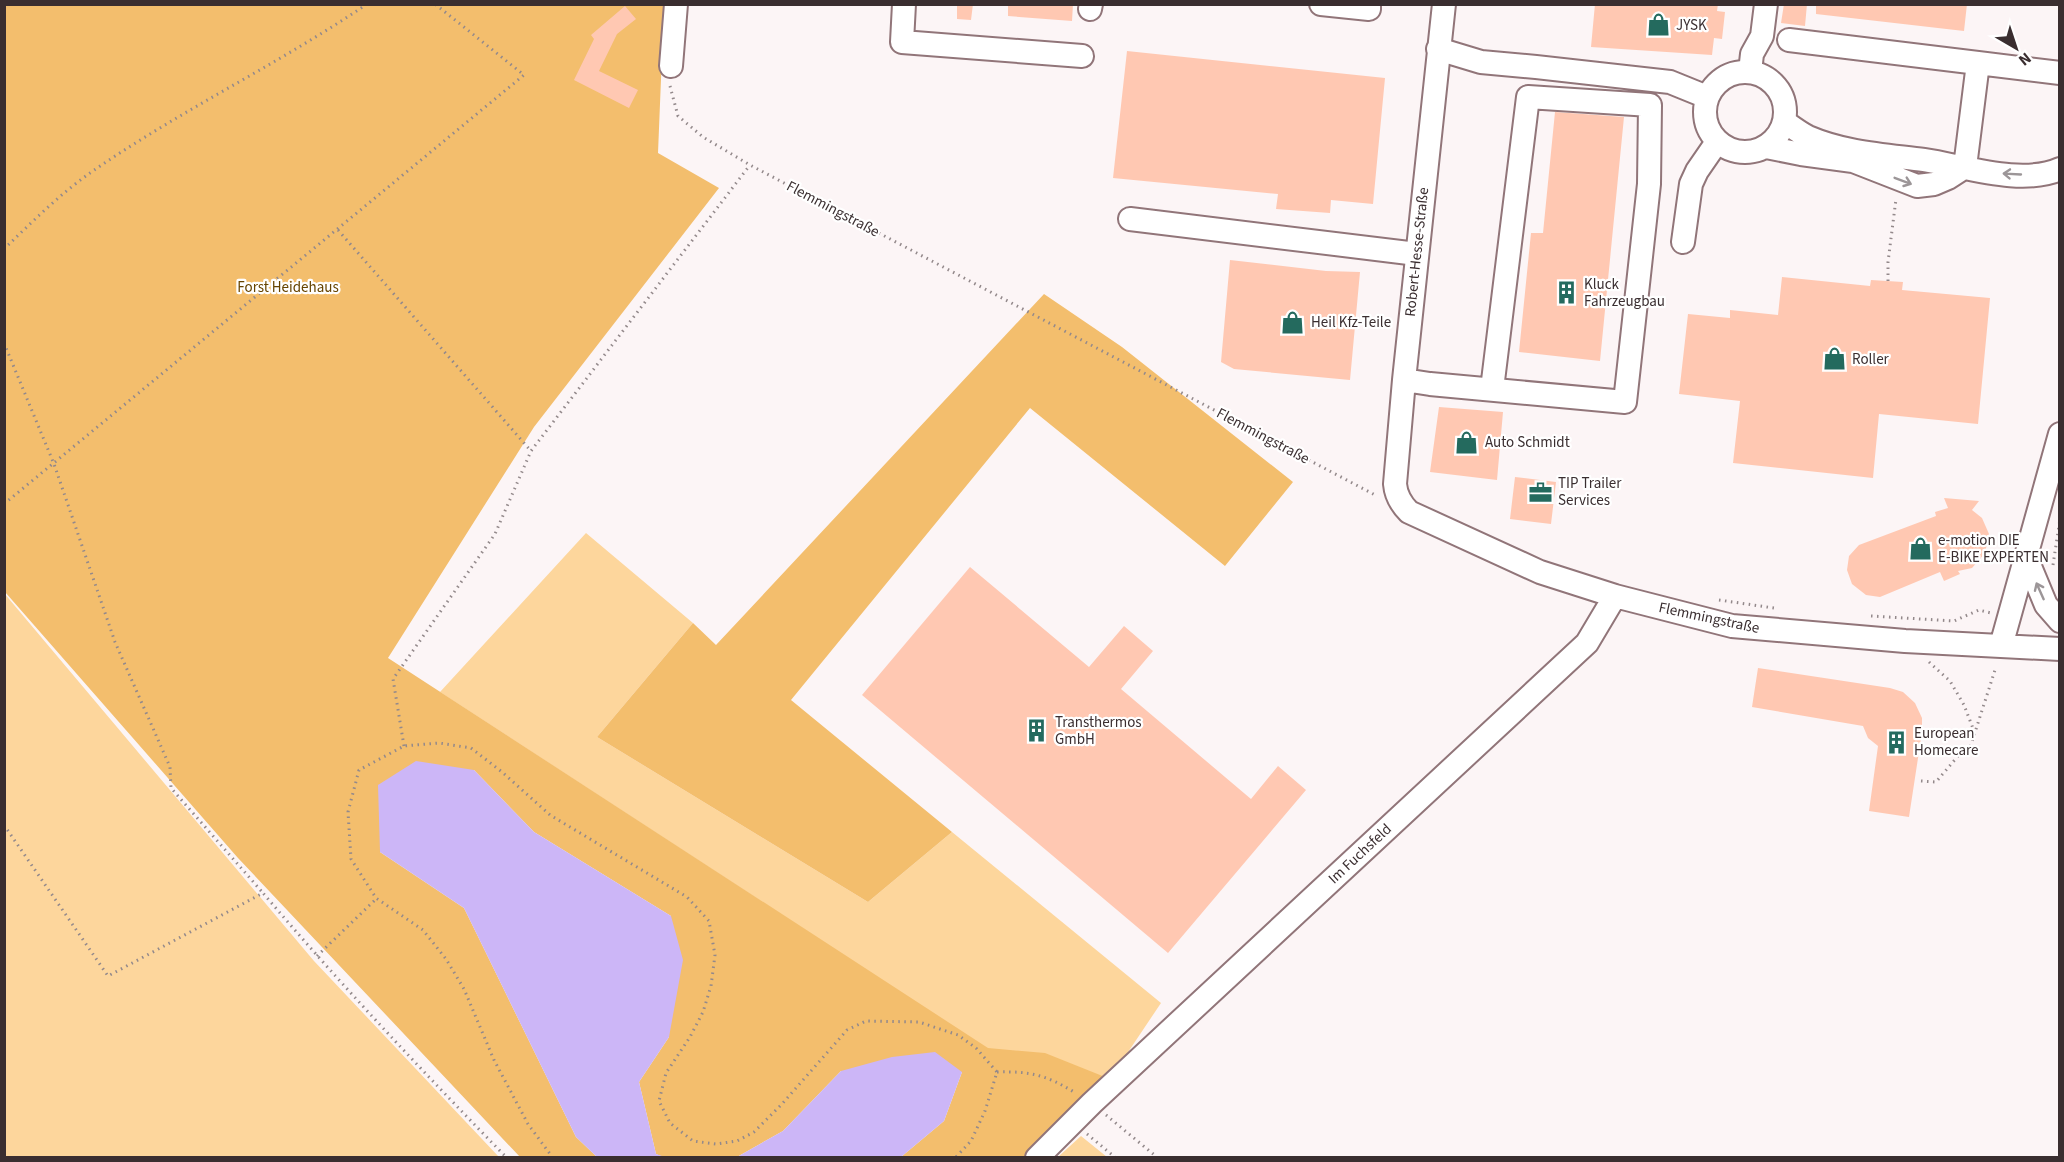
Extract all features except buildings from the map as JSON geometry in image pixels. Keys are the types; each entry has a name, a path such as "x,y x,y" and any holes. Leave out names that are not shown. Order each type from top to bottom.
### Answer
{"street":[{"path":"671,66 676,4"},
{"path":"904,4 902,42 1082,56"},
{"path":"1321,4 1369,9 1369,4"},
{"name":"Robert-Hesse-Straße","path":"1399,500 1395,484 1404,380 1444,4"},
{"path":"1750,72 1752,54 1762,36 1766,4"},
{"path":"1789,40 2060,73"},
{"path":"1438,49 1481,62 1670,82 1707,97"},
{"path":"1766,147 1853,161 1917,186 1934,184 1965,167 1978,63"},
{"path":"1750,72 1768,79 1781,93 1785,122 1779,136 1766,147 1753,152 1739,152 1717,142 1706,124 1704,111 1707,97 1715,85 1726,76 1750,72"},
{"path":"1404,380 1492,389 1624,402 1649,184 1650,105 1528,97 1492,389"},
{"path":"1785,122 1807,137 1853,151 2007,174 2046,175 2060,169"},
{"path":"1683,242 1691,184 1717,142"},
{"path":"1130,219 1417,254"},
{"path":"2001,646 2060,434"},
{"name":"Flemmingstraße","path":"1399,500 1410,512 1530,568 1615,596 1732,626 1905,641 2060,649"},
{"path":"2026,557 2046,605 2060,621"},
{"name":"Im Fuchsfeld","path":"1037,1158 1092,1103 1587,643 1615,596"}],"path":[{"path":"4,249 89,174 202,102 327,31 367,4"},
{"path":"4,504 524,75 435,4"},
{"name":"Flemmingstraße","path":"671,66 670,90 678,116 703,137 750,165 1374,495 1399,500"},
{"path":"404,746 393,679 495,534 531,451 750,165"},
{"path":"338,230 531,451"},
{"path":"4,343 54,464 115,642 170,768 171,788 317,956 419,1068 507,1158"},
{"path":"2052,568 2060,519"},
{"path":"1712,599 1782,609"},
{"path":"1860,615 1953,621 1979,610 2009,616"},
{"path":"1905,641 1950,681 1964,705 1975,732"},
{"path":"1921,780 1936,783 1958,756 1969,751 1995,670"},
{"path":"553,1158 528,1124 494,1060 464,989 446,959 423,930 376,898 351,859 348,812 359,770 404,746 439,743 471,748 502,771 550,815 687,897 709,921 715,955 711,986 703,1012 690,1037 666,1073 659,1101 670,1124 693,1141 716,1144 737,1141 754,1132 782,1104 847,1030 866,1021 919,1022 958,1035 976,1048 997,1072"},
{"path":"4,825 108,976 263,893"},
{"path":"317,956 376,898"},
{"path":"997,1072 1018,1071 1051,1078 1092,1103 1158,1158"},
{"path":"955,1158 971,1141 985,1112 997,1072"},
{"path":"1073,1122 1116,1158"}],"shaded area":[{"path":"586,533 693,623 597,737 868,902 952,832 1161,1003 1110,1079 988,1049 440,692"},
{"path":"4,593 314,961 499,1157 5,1157"},
{"path":"416,761 474,770 534,832 671,916 683,960 669,1037 639,1082 656,1154 665,1157 597,1157 576,1137 464,908 380,852 378,785"},
{"path":"935,1052 962,1072 944,1121 901,1157 737,1157 783,1131 841,1071 892,1057"},
{"path":"1081,1136 1107,1157 1058,1157"}],"green space":[{"name":"Forst Heidehaus","path":"4,5 664,5 658,153 719,188 534,427 388,658 988,1048 1045,1053 1110,1079 1025,1157 901,1157 944,1121 962,1072 841,1071 783,1131 737,1157 665,1158 656,1154 639,1082 669,1037 671,916 534,832 474,770 380,852 464,908 576,1137 597,1157 520,1157 238,858 5,592"},
{"path":"1044,294 1122,347 1293,482 1225,566 1030,408 791,700 952,832 868,902 597,737 693,623 716,645"}],"place":[{"name":"JYSK","path":"1658,25"},
{"name":"Kluck Fahrzeugbau","path":"1566,293"},
{"name":"Heil Kfz-Teile","path":"1293,322"},
{"name":"Roller","path":"1834,359"},
{"name":"Auto Schmidt","path":"1467,442"},
{"name":"TIP Trailer Services","path":"1540,492"},
{"name":"e-motion DIE E-BIKE EXPERTEN","path":"1920,549"},
{"name":"Transthermos GmbH","path":"1037,731"},
{"name":"European Homecare","path":"1896,742"}]}
